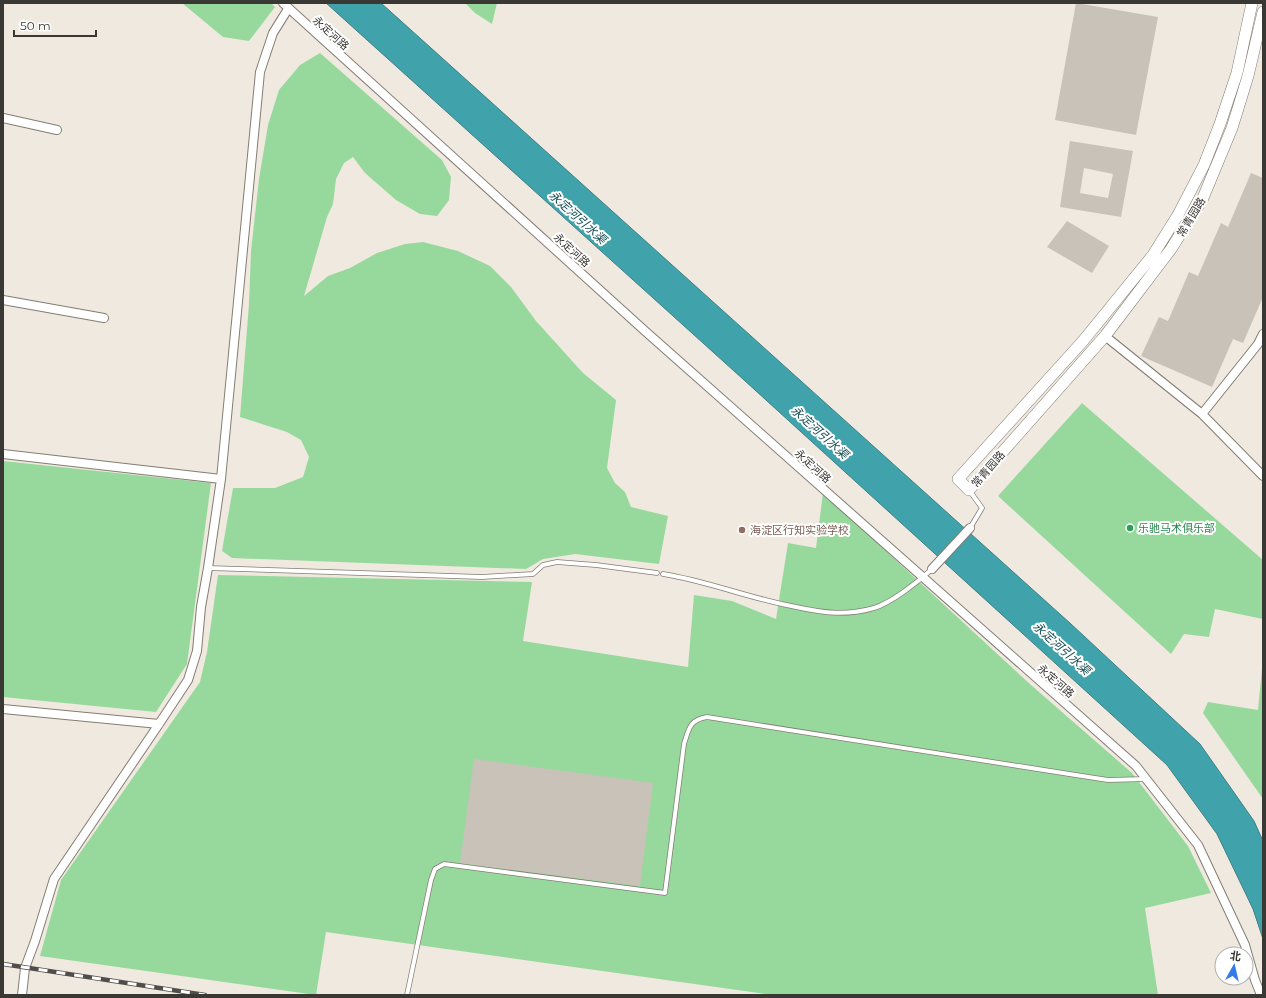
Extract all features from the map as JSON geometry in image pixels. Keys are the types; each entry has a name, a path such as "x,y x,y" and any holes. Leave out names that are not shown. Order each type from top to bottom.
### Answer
{"street":[{"name":"常青园路","path":"1252,3 1237,73 1220,124 1204,165 1178,215 1153,255 1083,341 958,479 969,490 1105,336 1171,249 1203,198 1232,128 1261,31 1263,12"},
{"path":"22,995 25,968 54,879 160,724 188,680 197,651 201,607 221,479 260,72 273,33 286,6"},
{"name":"永定河路","path":"286,6 644,331 1136,766 1198,845 1245,945 1261,995"},
{"path":"3,118 57,130"},
{"path":"3,300 104,318"},
{"path":"1202,414 1258,344 1263,334"},
{"path":"1105,336 1202,414 1263,476"},
{"path":"3,454 221,479"},
{"path":"932,569 970,528"},
{"path":"3,709 160,724"}],"lane":[{"path":"969,490 982,508 970,528"},
{"path":"208,568 482,577 534,574 543,565 556,562 596,565 657,573"},
{"path":"663,574 686,578 770,602 827,613 848,612 874,608 886,603 922,578 932,569"},
{"path":"407,995 431,880 435,869 444,864 665,893 684,744 690,727 697,719 707,717 1108,780 1146,779"}],"green space":[{"path":"182,3 271,3 275,7 249,41 223,37"},
{"path":"465,3 497,3 492,24 475,13"},
{"path":"320,53 442,160 451,177 449,200 437,216 420,214 396,200 365,173 353,157 344,163 336,179 333,204 327,217 304,296 328,276 350,268 377,253 405,244 423,242 458,251 490,266 511,287 536,321 583,373 616,400 607,468 615,483 625,492 631,507 668,516 659,564 575,554 543,559 526,569 232,558 222,551 233,488 275,488 303,477 309,457 301,440 287,432 240,417 249,304 251,251 259,179 268,125 279,90 300,65"},
{"name":"乐驰马术俱乐部","path":"1082,403 1263,560 1263,619 1215,609 1209,637 1184,634 1171,654 998,496"},
{"path":"3,461 211,483 187,664 156,712 3,697"},
{"path":"823,493 1031,685 1132,773 1188,846 1211,893 1145,908 1158,995 773,995 326,932 316,995 40,956 61,880 200,682 207,652 218,575 532,582 523,641 688,667 694,595 732,601 776,619 788,543 816,548"},
{"path":"1263,658 1263,799 1203,713 1208,702 1258,710"}],"water":[{"name":"永定河引水渠","path":"326,3 381,3 1071,624 1200,744 1254,821 1263,841 1263,939 1253,909 1217,834 1167,765 744,380"}],"building":[{"path":"1076,3 1158,17 1136,135 1055,120"},
{"path":"1070,141 1133,151 1121,217 1060,207","holes":["1084,168 1113,174 1108,198 1080,193"]},
{"path":"1251,173 1263,178 1263,297 1243,343 1233,339 1212,387 1141,356 1159,317 1168,321 1189,272 1198,276 1221,223 1228,227"},
{"path":"1067,221 1109,246 1092,273 1047,247"},
{"path":"474,759 653,783 640,886 460,863"}],"railway":[{"path":"3,964 205,995"}],"place":[{"name":"乐驰马术俱乐部","path":"1130,528"},
{"name":"海淀区行知实验学校","path":"742,530"}]}
